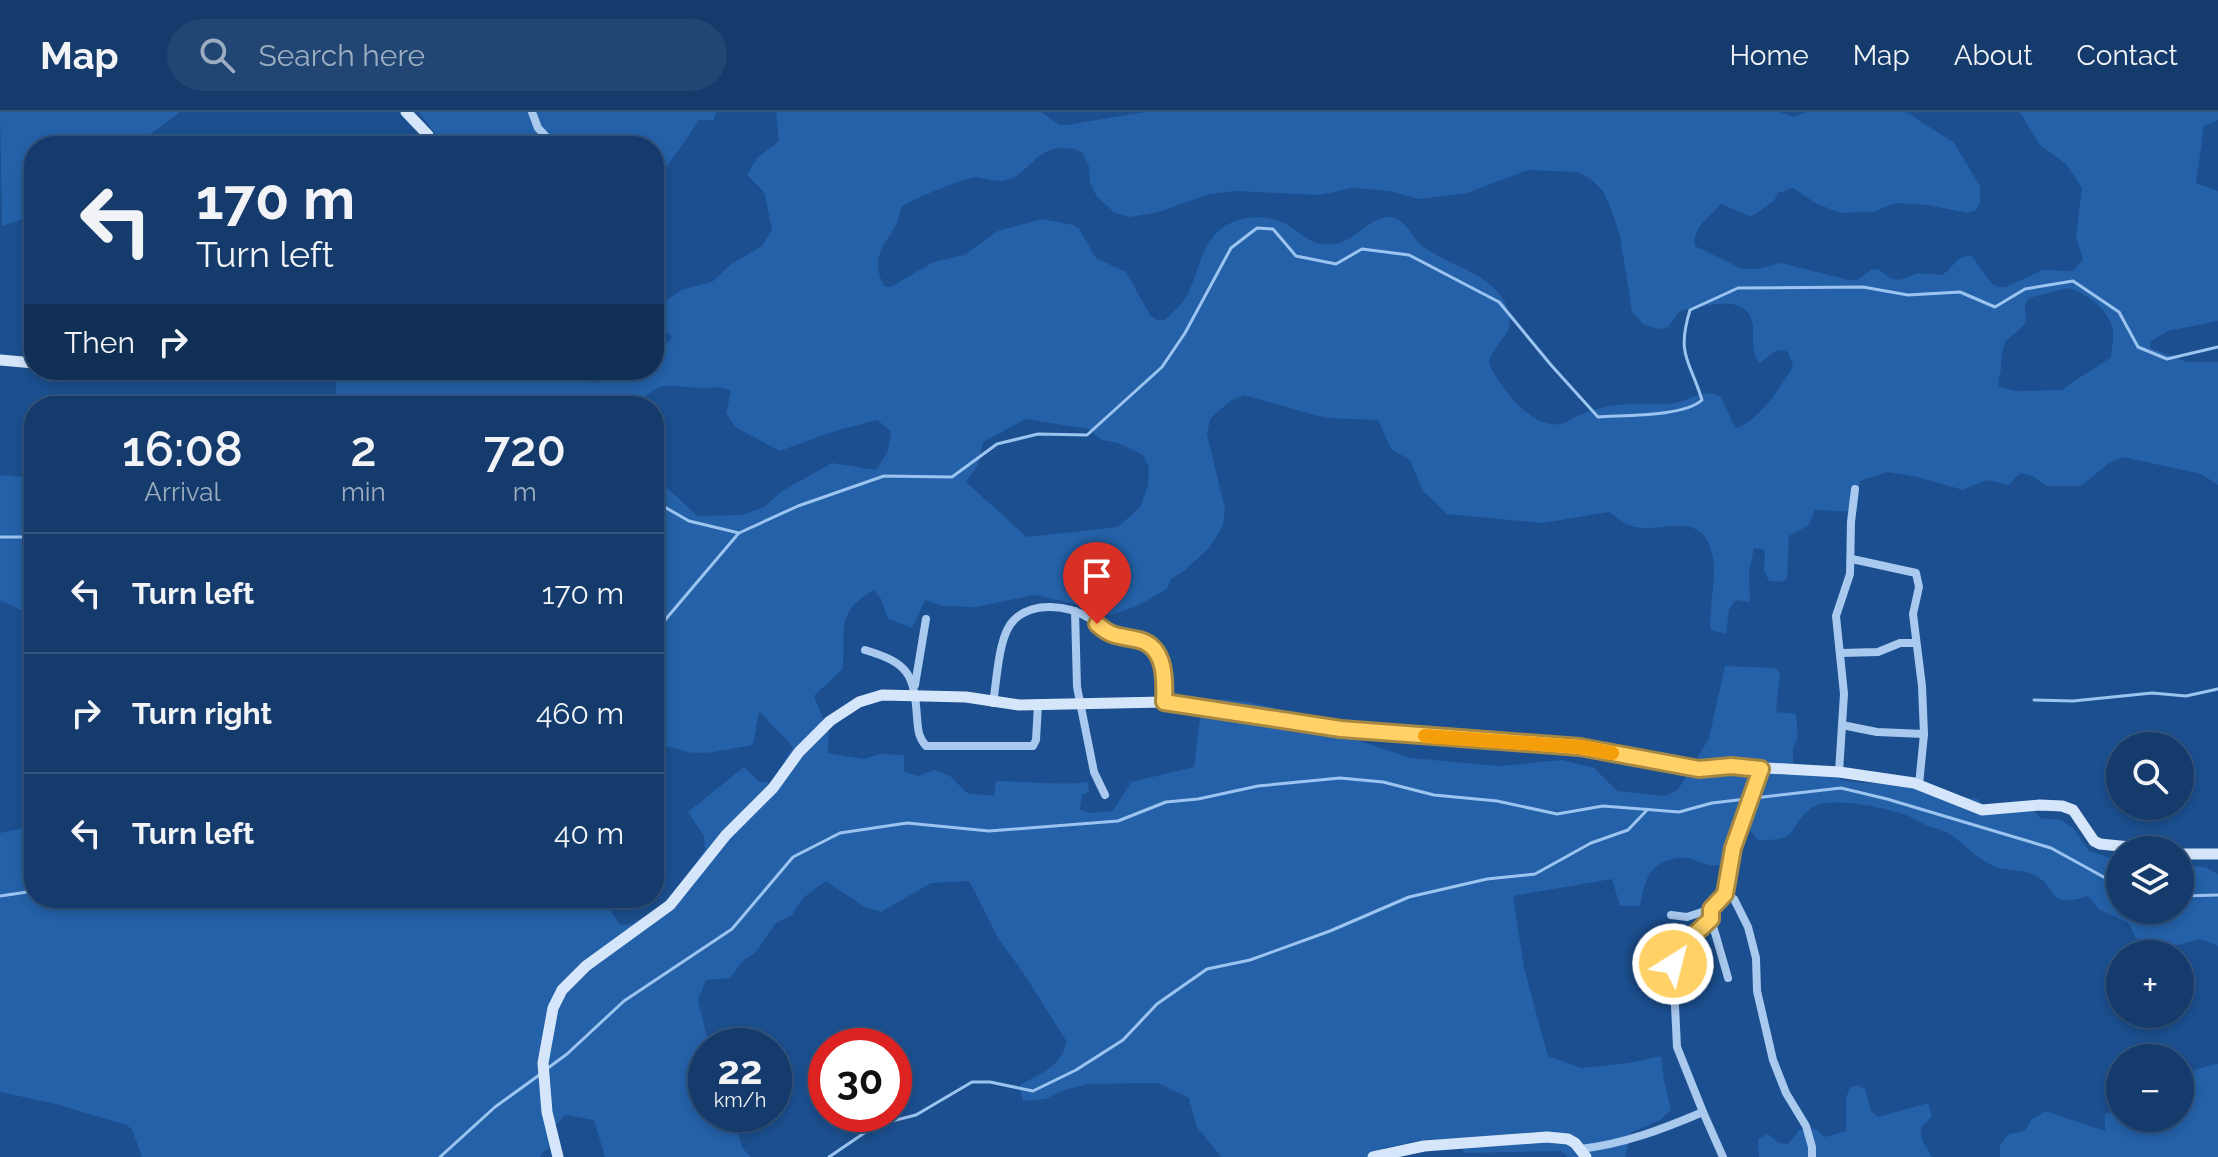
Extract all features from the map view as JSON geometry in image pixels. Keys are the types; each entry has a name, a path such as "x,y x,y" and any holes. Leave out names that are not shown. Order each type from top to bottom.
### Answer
{"street":[{"path":"406,112 428,136"},
{"path":"532,112 538,128 546,136"},
{"path":"0,360 24,362"},
{"path":"1839,772 1844,694 1836,616 1852,559 1851,522 1855,489"},
{"path":"1852,559 1916,573 1919,587 1913,614 1924,734 1919,785"},
{"path":"993,703 1003,643 1015,618 1040,608 1075,611 1113,636 1142,640 1160,657 1164,674 1164,702"},
{"path":"1075,611 1080,702 1094,772 1105,795"},
{"path":"926,619 916,691 918,735 926,746 1033,746 1038,704"},
{"path":"1841,653 1878,652 1900,643 1915,643"},
{"path":"865,650 894,662 910,675 916,691"},
{"path":"558,1157 547,1112 543,1063 553,1008 562,990 586,966 670,905 726,835 773,788 814,735 859,702 882,695 916,691 993,703 1164,702 1341,729 1580,747 1699,769 1731,766 1839,772 1919,785 1982,810 2062,806 2073,810 2087,832 2100,844 2106,845"},
{"path":"1842,725 1877,732 1924,734"},
{"path":"1723,1157 1677,1047 1672,974 1674,957 1725,894 1733,848 1761,769"},
{"path":"2194,854 2218,854"},
{"path":"1725,894 1734,899 1748,927 1756,958 1757,991 1773,1060 1786,1093 1806,1126 1812,1157"},
{"path":"1671,915 1711,914"},
{"path":"1711,914 1728,978"},
{"path":"1373,1157 1547,1137 1568,1139 1583,1153 1629,1140 1703,1112"}],"shaded area":[{"path":"0,112 180,112 148,136 24,136 24,218 2,226"},
{"path":"419,112 716,112 714,120 698,120 664,171 664,136 437,136"},
{"path":"776,112 1041,112 1060,125 1066,125 1146,112 1780,112 1794,117 1806,112 1905,112 1954,143 1980,186 1980,203 1976,210 1968,213 1928,205 1896,203 1873,212 1840,213 1817,204 1793,188 1778,193 1774,201 1751,217 1721,204 1699,228 1695,246 1742,269 1781,263 1849,280 1857,280 1878,269 1892,279 1900,280 1918,273 1942,275 1958,259 1972,256 1991,283 2006,287 2043,270 2073,271 2083,259 2076,237 2082,188 2066,164 2039,144 2020,112 2218,112 2218,120 2204,126 2196,183 2218,191 2218,321 2168,331 2151,341 2150,348 2187,362 2218,362 2218,485 2201,474 2123,457 2108,464 2081,486 2046,486 2033,476 2020,473 2009,485 1986,480 1963,490 1887,472 1860,481 1857,512 1815,510 1809,525 1789,536 1787,579 1769,581 1764,571 1765,550 1754,548 1749,572 1750,602 1736,600 1729,609 1726,634 1711,630 1713,560 1705,538 1698,530 1679,526 1635,527 1609,512 1543,523 1447,514 1423,491 1410,460 1391,449 1378,420 1326,418 1243,395 1229,402 1210,419 1207,434 1225,509 1223,526 1209,548 1171,579 1167,589 1137,606 1111,615 1034,595 976,607 942,606 925,600 912,628 888,619 874,590 853,606 848,614 843,668 814,696 829,733 828,753 863,759 880,754 904,755 904,772 919,776 934,770 950,776 967,793 994,796 996,781 1088,782 1089,792 1082,795 1080,810 1092,813 1113,811 1131,782 1194,767 1200,718 1217,718 1218,699 1291,712 1298,731 1345,736 1411,758 1499,766 1562,760 1594,768 1617,791 1664,796 1678,790 1709,738 1725,666 1776,668 1780,673 1776,712 1796,714 1798,737 1793,748 1793,766 1833,768 1841,780 1908,786 1978,799 1985,808 2028,803 2040,818 2061,820 2074,829 2089,851 2106,856 2106,913 2088,896 2074,900 2058,898 2041,879 2028,872 1990,864 1957,839 1909,816 1872,806 1844,803 1819,804 1811,808 1788,836 1772,840 1758,840 1748,827 1734,817 1721,865 1709,865 1688,858 1660,864 1647,879 1640,906 1620,906 1612,879 1513,896 1524,968 1548,1056 1581,1068 1661,1056 1671,1110 1660,1120 1632,1132 1625,1157 1568,1157 1561,1151 1464,1153 1459,1138 1422,1140 1383,1148 1381,1157 1221,1157 1197,1127 1189,1098 1158,1083 1089,1084 1045,1099 1023,1101 1019,1086 1054,1065 1067,1042 998,938 969,881 931,883 881,912 865,907 826,881 803,898 792,915 775,924 756,952 742,962 730,978 706,980 698,1000 705,1028 688,1028 688,1132 738,1132 742,1148 751,1157 605,1157 594,1120 565,1115 555,1126 558,1140 540,1157 142,1157 132,1129 126,1125 56,1104 0,1092 0,833 24,828 24,908 609,908 620,925 630,925 664,908 705,850 704,836 688,812 744,767 760,782 771,783 793,747 759,711 753,745 697,753 664,747 664,485 697,516 742,515 764,507 784,490 832,463 876,470 888,451 891,431 877,420 780,451 735,427 726,413 731,391 722,388 666,386 646,396 336,396 336,380 664,380 664,346 672,337 664,329 664,302 684,289 712,282 730,265 762,246 772,229 764,192 747,175 757,158 779,141","holes":["1075,149 1083,153 1089,167 1090,183 1097,197 1115,213 1129,217 1159,212 1209,194 1235,191 1320,195 1352,188 1390,191 1419,199 1467,193 1528,170 1577,172 1591,179 1603,191 1610,206 1620,236 1632,312 1643,324 1658,329 1668,327 1679,312 1686,309 1718,304 1737,306 1750,317 1754,351 1760,363 1779,350 1788,352 1793,366 1761,411 1736,428 1721,398 1710,393 1679,402 1608,406 1559,424 1548,424 1517,404 1489,363 1510,320 1499,293 1477,275 1425,248 1400,220 1389,217 1372,222 1343,242 1334,244 1313,241 1274,219 1252,217 1233,222 1214,236 1186,297 1165,320 1157,320 1150,315 1126,272 1096,258 1079,229 1042,219 998,231 964,255 933,262 891,287 884,286 878,262 901,207 970,178 1007,180 1050,150","2068,288 2089,298 2108,317 2113,334 2111,357 2063,390 2014,391 1999,386 2005,342 2026,322 2025,305 2029,298","1026,419 1088,429 1102,440 1118,443 1143,455 1149,467 1148,485 1140,507 1118,527 1027,537 966,482 978,465 983,442"]},
{"path":"0,475 24,477 24,610 0,600"},
{"path":"2194,866 2205,867 2218,874 2218,946 2200,939 2136,938 2129,924 2194,924"},
{"path":"2218,1064 2218,1157 2000,1157 2000,1145 2009,1134 2025,1131 2031,1120 2045,1111 2105,1131 2106,1114 2106,1132 2194,1132 2194,1071"},
{"path":"1857,1085 1865,1089 1871,1111 1878,1117 1928,1103 1932,1116 1921,1128 1922,1140 1932,1157 1759,1157 1758,1139 1768,1134 1778,1143 1788,1144 1799,1130 1816,1129 1825,1137 1846,1131 1846,1098 1850,1087"}],"waterway":[{"path":"664,507 689,521 739,533 798,506 884,476 952,477 997,444 1038,434 1087,435 1162,367 1185,333 1231,248 1257,228 1273,229 1296,256 1336,264 1362,249 1409,255 1499,302 1598,417 1681,410 1702,400 1684,348 1690,310 1738,288 1863,287 1908,295 1960,292 1995,307 2025,289 2073,281 2119,312 2138,347 2167,359 2218,347"},
{"path":"664,620 738,534"},
{"path":"0,537 24,537"},
{"path":"2034,700 2073,701 2152,693 2186,696 2218,689"},
{"path":"548,1068 624,1001 732,929 793,857 840,833 907,823 989,831 1118,821 1166,802 1198,799 1258,786 1340,778 1383,782 1434,795 1497,801 1557,814 1603,806 1679,812 1712,803 1841,788 2051,848 2106,878"},
{"path":"829,1157 876,1125 916,1115 972,1082 990,1082 1033,1091 1076,1070 1123,1040 1157,1004 1207,969 1250,960 1330,931 1409,897 1487,879 1535,874 1591,843 1628,830 1648,809"},
{"path":"0,896 24,892"},
{"path":"2194,896 2218,895"},
{"path":"440,1157 495,1107 542,1073"}],"slow traffic":[{"path":"1425,736 1580,747 1612,753"}],"route":[{"path":"1097,624 1113,636 1142,640 1156,651 1164,674 1164,702 1341,729 1580,747 1699,769 1731,766 1761,769 1733,848 1725,894 1711,909 1711,919 1682,946 1673,964"}]}
